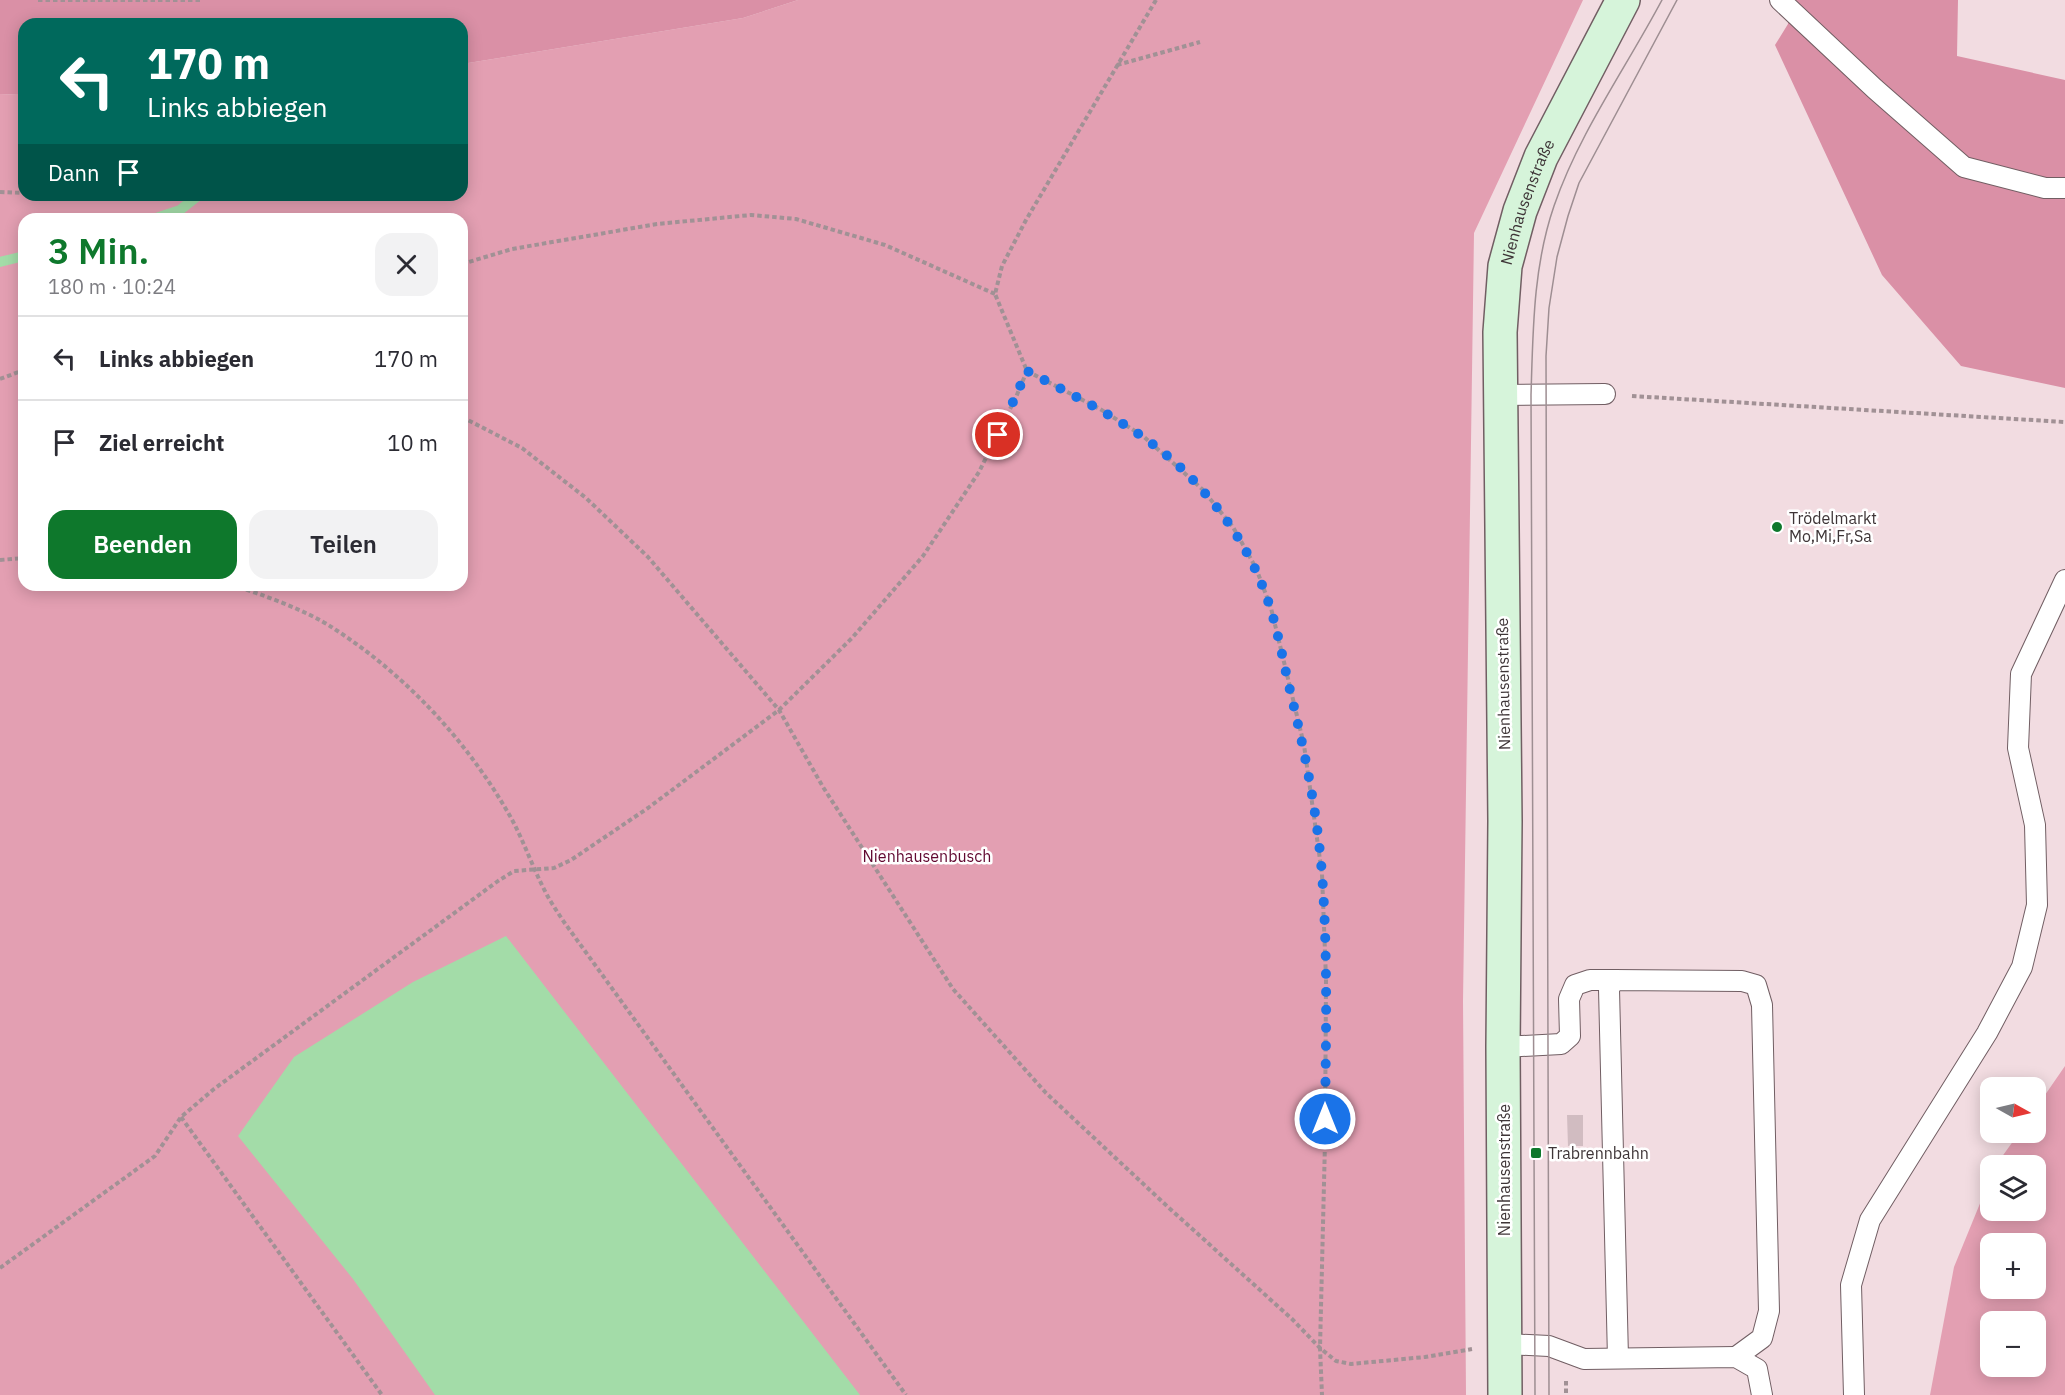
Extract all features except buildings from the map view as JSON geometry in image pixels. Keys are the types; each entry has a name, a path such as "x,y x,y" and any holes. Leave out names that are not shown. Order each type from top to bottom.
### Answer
{"main road":[{"name":"Nienhausenstraße","path":"1505,1395 1500,332 1505,266 1520,211 1541,157 1623,0"}],"lane":[{"path":"1780,0 1875,89 1964,167 2045,189 2065,188"},
{"path":"1500,395 1605,394"},
{"path":"1854,1395 1851,1285 1870,1220 1987,1033 2022,967 2037,905 2035,825 2018,748 2021,674 2065,580"},
{"path":"1503,1047 1561,1044 1570,1036 1569,999 1575,985 1590,980 1742,981 1756,985 1762,1005 1769,1311 1762,1338 1736,1356"},
{"path":"1614,980 1609,989 1618,1358"},
{"path":"1505,1344 1549,1346 1584,1359 1736,1356 1757,1369 1762,1395"}],"path":[{"path":"38,0 201,0"},
{"path":"1156,0 1026,220 1002,266 995,294 1027,371 1100,409 1143,436 1202,489 1233,527 1256,568 1270,608 1304,745 1322,874 1326,979 1320,1348 1322,1395"},
{"path":"1117,65 1200,42"},
{"path":"0,192 18,193"},
{"path":"468,262 512,249 657,224 751,215 796,219 885,245 995,294"},
{"path":"0,1268 155,1156 181,1116 214,1089 498,881 514,871 554,868 587,850 648,808 779,710 852,638 923,556 979,472 1027,371"},
{"path":"0,379 18,372"},
{"path":"1605,394 2065,422"},
{"path":"468,420 522,448 586,498 648,557 779,710 823,787 953,989 1046,1093 1168,1208 1292,1319 1320,1348 1336,1361 1351,1364 1425,1357 1505,1344"},
{"path":"0,560 18,558"},
{"path":"248,591 293,608 332,627 400,679 438,716 486,777 510,817 547,895 564,922 906,1395"},
{"path":"181,1116 382,1395"}],"green space":[{"name":"Nienhausenbusch","path":"798,0 1583,0 1474,233 1463,1001 1466,1395 0,1395 0,94 18,95 18,201 468,201 468,63 743,18"},
{"path":"2065,1066 2065,1395 1930,1395 1954,1267 1980,1203 1980,1221 2046,1221 2046,1155 2003,1155 2012,1143 2046,1143 2046,1094"}],"shaded area":[{"path":"0,0 798,0 743,18 468,63 468,18 18,18 18,95 0,94"},
{"path":"1787,0 1958,0 1957,56 2065,80 2065,388 1961,366 1882,275 1775,45 1788,24"},
{"path":"506,936 860,1395 435,1395 353,1279 238,1136 294,1057 413,982"}],"waterway":[{"path":"171,213 180,210 191,201"},
{"path":"0,262 18,258"}],"tram line":[{"path":"1535,1395 1531,395 1535,299 1547,229 1564,179 1590,127 1662,0"},
{"path":"1549,1395 1546,356 1549,308 1557,257 1579,183 1677,0"}],"place":[{"name":"Trödelmarkt Mo,Mi,Fr,Sa","path":"1777,527"},
{"name":"Trabrennbahn","path":"1536,1153"}],"route":[{"path":"998,435 1027,371 1100,409 1143,436 1170,458 1202,489 1233,527 1256,568 1270,608 1304,745 1313,800 1322,874 1326,979 1325,1119"}]}
